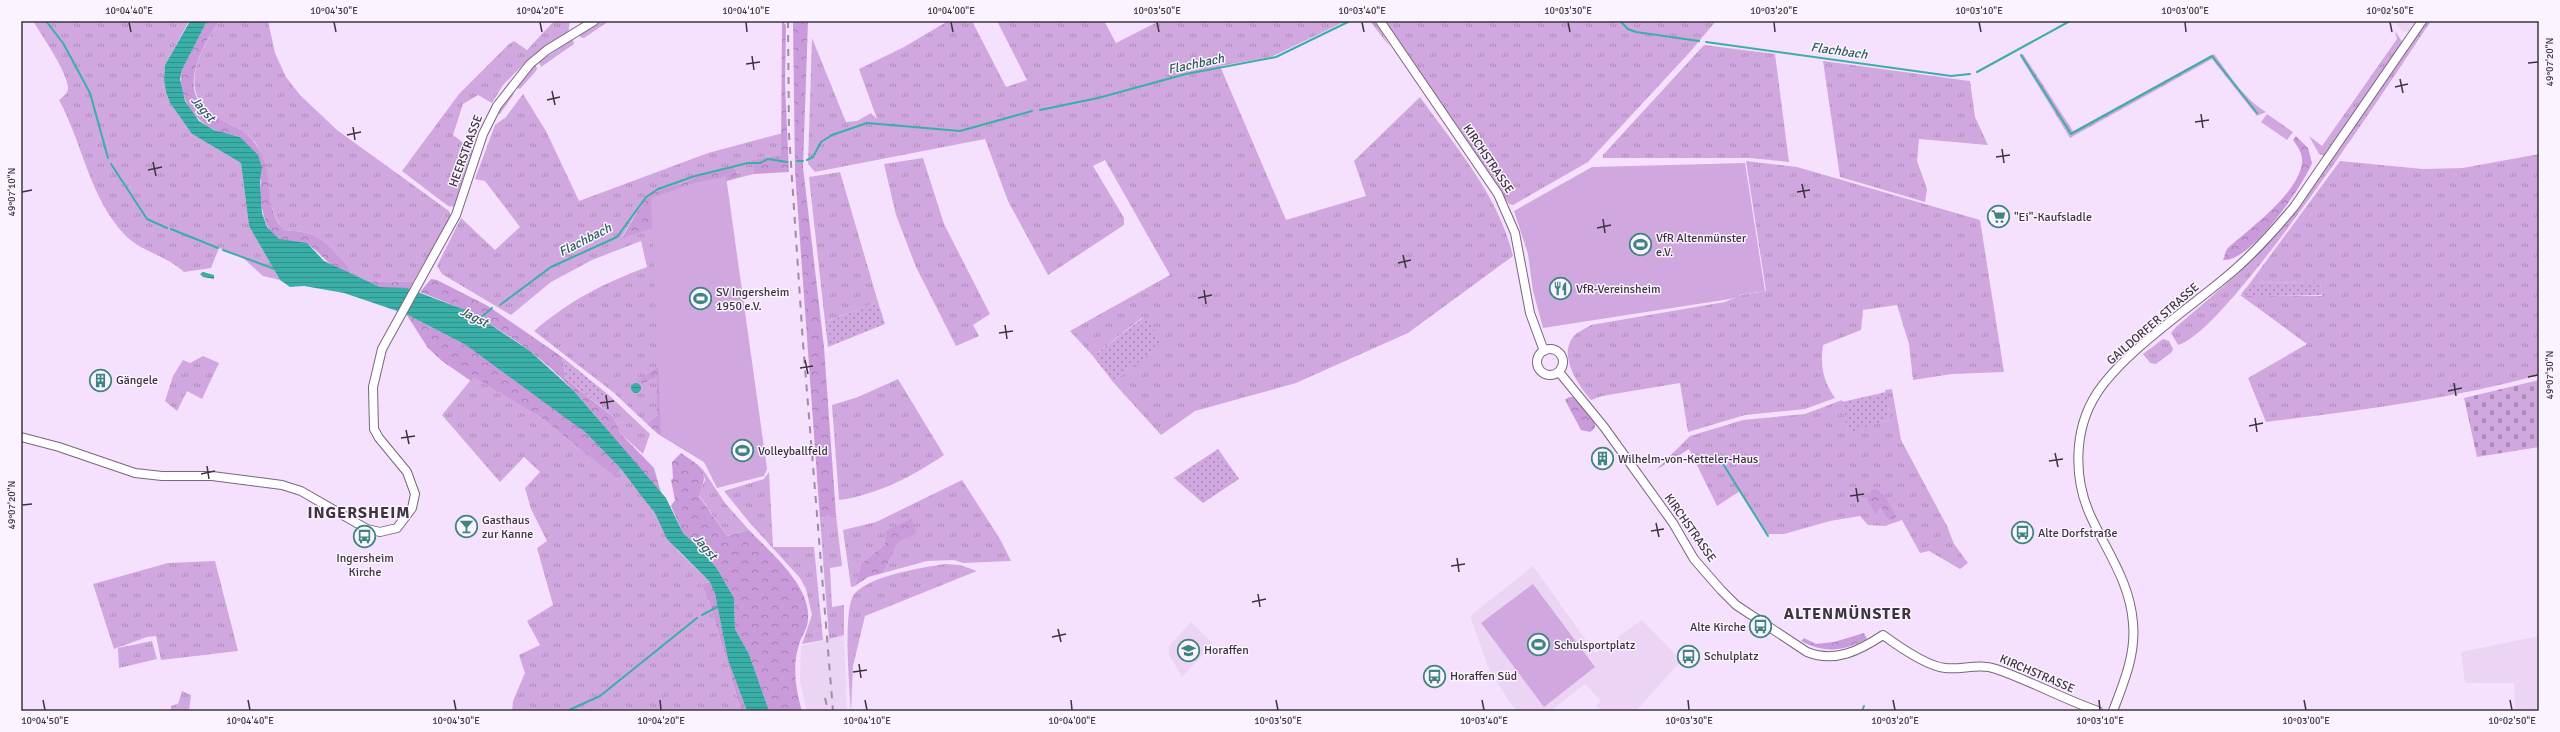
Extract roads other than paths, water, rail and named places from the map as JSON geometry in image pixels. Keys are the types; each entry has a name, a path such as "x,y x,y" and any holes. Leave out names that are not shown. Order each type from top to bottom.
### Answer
{"street":[{"name":"HEERSTRASSE","path":"21,437 60,447 135,473 162,476 218,476 282,486 301,491 367,529 380,532 394,530 404,521 414,502 415,494 407,472 376,433 372,396 378,360 397,319 422,278 456,215 483,134 507,91 530,64 547,50 594,21"},
{"name":"KIRCHSTRASSE","path":"1380,21 1501,200 1519,247 1530,313 1544,351"},
{"name":"GAILDORFER STRASSE","path":"2113,711 2132,654 2133,622 2124,582 2084,500 2078,453 2083,424 2097,393 2112,375 2137,351 2228,276 2260,246 2294,207 2422,21"},
{"path":"1552,349 1559,353 1563,361 1559,372 1549,375 1539,369 1538,357 1544,351 1552,349"},
{"name":"KIRCHSTRASSE","path":"1559,372 1604,427 1673,523 1694,559 1721,590 1736,605 1801,648 1819,657 1837,657 1862,649 1883,635 1925,662 1936,667 1954,668 1972,666 1995,668 2073,702 2098,711"}],"water":[{"name":"Jagst","path":"190,21 207,21 182,70 180,79 185,101 199,121 214,130 240,137 258,155 262,168 260,182 262,213 267,227 279,239 307,243 324,261 380,287 407,288 473,313 530,351 574,391 666,498 683,533 703,551 718,570 734,598 735,629 749,654 769,711 747,711 728,660 715,594 710,582 667,539 655,513 621,469 585,432 466,345 406,314 344,293 304,286 290,287 280,280 249,226 241,163 192,134 170,103 166,92 164,80 165,65"},
{"path":"203,272 214,275 214,279 203,277 200,274"},
{"path":"634,383 638,383 641,388 638,393 634,393 631,390 631,386"}],"waterway":[{"path":"46,21 63,43 90,93 108,158"},
{"name":"Flachbach","path":"1040,110 1098,98 1186,74 1276,57 1350,21"},
{"name":"Flachbach","path":"1620,21 1628,29 1636,32 1699,41"},
{"name":"Flachbach","path":"1977,72 2070,21"},
{"name":"Flachbach","path":"1706,42 1951,76 1970,74"},
{"path":"2021,55 2071,134 2212,56 2257,113"},
{"name":"Flachbach","path":"807,160 813,157 821,142 832,135 867,123 960,131 1032,111"},
{"name":"Flachbach","path":"500,305 551,267 617,237 646,197 658,189 695,176 748,163 760,163 768,159 787,162"},
{"name":"Flachbach","path":"797,161 803,161"},
{"path":"111,164 147,219 167,228"},
{"path":"171,229 218,248"},
{"path":"223,250 275,269"},
{"name":"Flachbach","path":"479,319 492,308"},
{"path":"1720,459 1768,536"},
{"path":"702,615 719,606"},
{"path":"567,711 600,696 697,618"},
{"path":"1862,711 1864,706"}],"railway":[{"path":"788,21 789,134 803,343 833,711"},
{"path":"825,698 828,711"}],"place":[{"name":"\"Ei\"-Kaufsladle","path":"1998,217"},
{"name":"VfR Altenmünster e.V.","path":"1641,245"},
{"name":"VfR-Vereinsheim","path":"1561,289"},
{"name":"SV Ingersheim 1950 e.V.","path":"700,299"},
{"name":"Gängele","path":"100,380"},
{"name":"Volleyballfeld","path":"742,451"},
{"name":"Wilhelm-von-Ketteler-Haus","path":"1603,459"},
{"name":"Gasthaus zur Kanne","path":"467,527"},
{"name":"Alte Dorfstraße","path":"2022,533"},
{"name":"Ingersheim Kirche","path":"365,537"},
{"name":"Alte Kirche","path":"1761,627"},
{"name":"Schulsportplatz","path":"1538,645"},
{"name":"Horaffen","path":"1188,650"},
{"name":"Schulplatz","path":"1688,656"},
{"name":"Horaffen Süd","path":"1435,676"}],"district":[{"name":"INGERSHEIM","path":"359,513"},
{"name":"ALTENMÜNSTER","path":"1848,614"}]}
